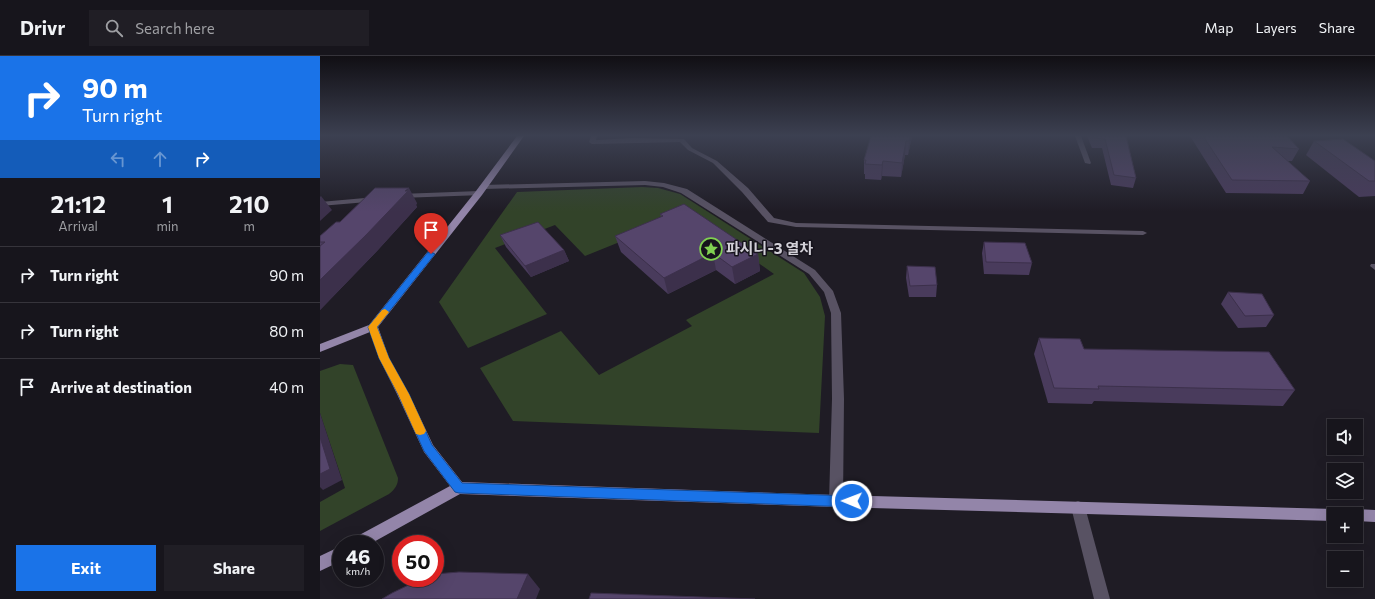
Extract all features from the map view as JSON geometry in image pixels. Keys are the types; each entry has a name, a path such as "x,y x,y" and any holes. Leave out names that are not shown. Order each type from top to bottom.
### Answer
{"main road":[{"path":"320,348 373,327 502,161"},
{"path":"373,327 384,358 404,394 428,448 459,488"},
{"path":"373,535 459,488 836,501 1327,514"},
{"path":"1363,515 1375,516"},
{"path":"320,564 332,558"}],"street":[{"path":"714,161 745,190 771,220 796,225 1143,233"},
{"path":"320,204 481,190 645,183 664,185 684,191 812,272 828,291 836,313 838,399 836,501"},
{"path":"1078,507 1102,599"}],"green space":[{"path":"642,187 658,188 680,194 804,273 820,297 825,316 819,433 513,421 480,368 561,331 599,375 692,326 686,320 774,274 689,214 585,256 555,225 495,248 547,314 468,348 439,302 517,192"},
{"path":"340,364 353,365 398,480 396,487 389,494 320,531 320,502 345,488 320,413 320,371"}],"building":[{"path":"866,161 883,161 882,165 865,164"},
{"path":"886,161 902,161 902,163"},
{"path":"1111,161 1132,161 1136,178 1114,175"},
{"path":"1220,161 1288,161 1310,181 1232,180"},
{"path":"1342,161 1375,161 1375,181 1369,181"},
{"path":"375,188 409,188 405,191 408,191 366,235 320,280 320,246 325,242 320,242 320,236 336,222 340,222"},
{"path":"684,204 758,254 732,267 713,253 664,278 615,236 663,216 660,214"},
{"path":"538,222 564,250 525,266 500,235"},
{"path":"984,242 1025,243 1032,263 986,262"},
{"path":"907,266 935,267 937,285 910,286"},
{"path":"1228,292 1262,294 1274,315 1245,316"},
{"path":"1039,338 1080,339 1084,349 1269,352 1295,390 1098,386 1099,389 1054,388"},
{"path":"320,437 330,469 320,474"},
{"path":"459,572 528,574 517,599 382,599 404,587 444,587 444,573"},
{"path":"591,593 755,599 589,599"}],"slow traffic":[{"path":"385,312 373,327 384,358 404,394 420,431"}],"place":[{"name":"파시니-3 열차","path":"711,249"}],"route":[{"path":"431,254 373,327 384,358 404,394 428,448 459,488 852,501"}]}
